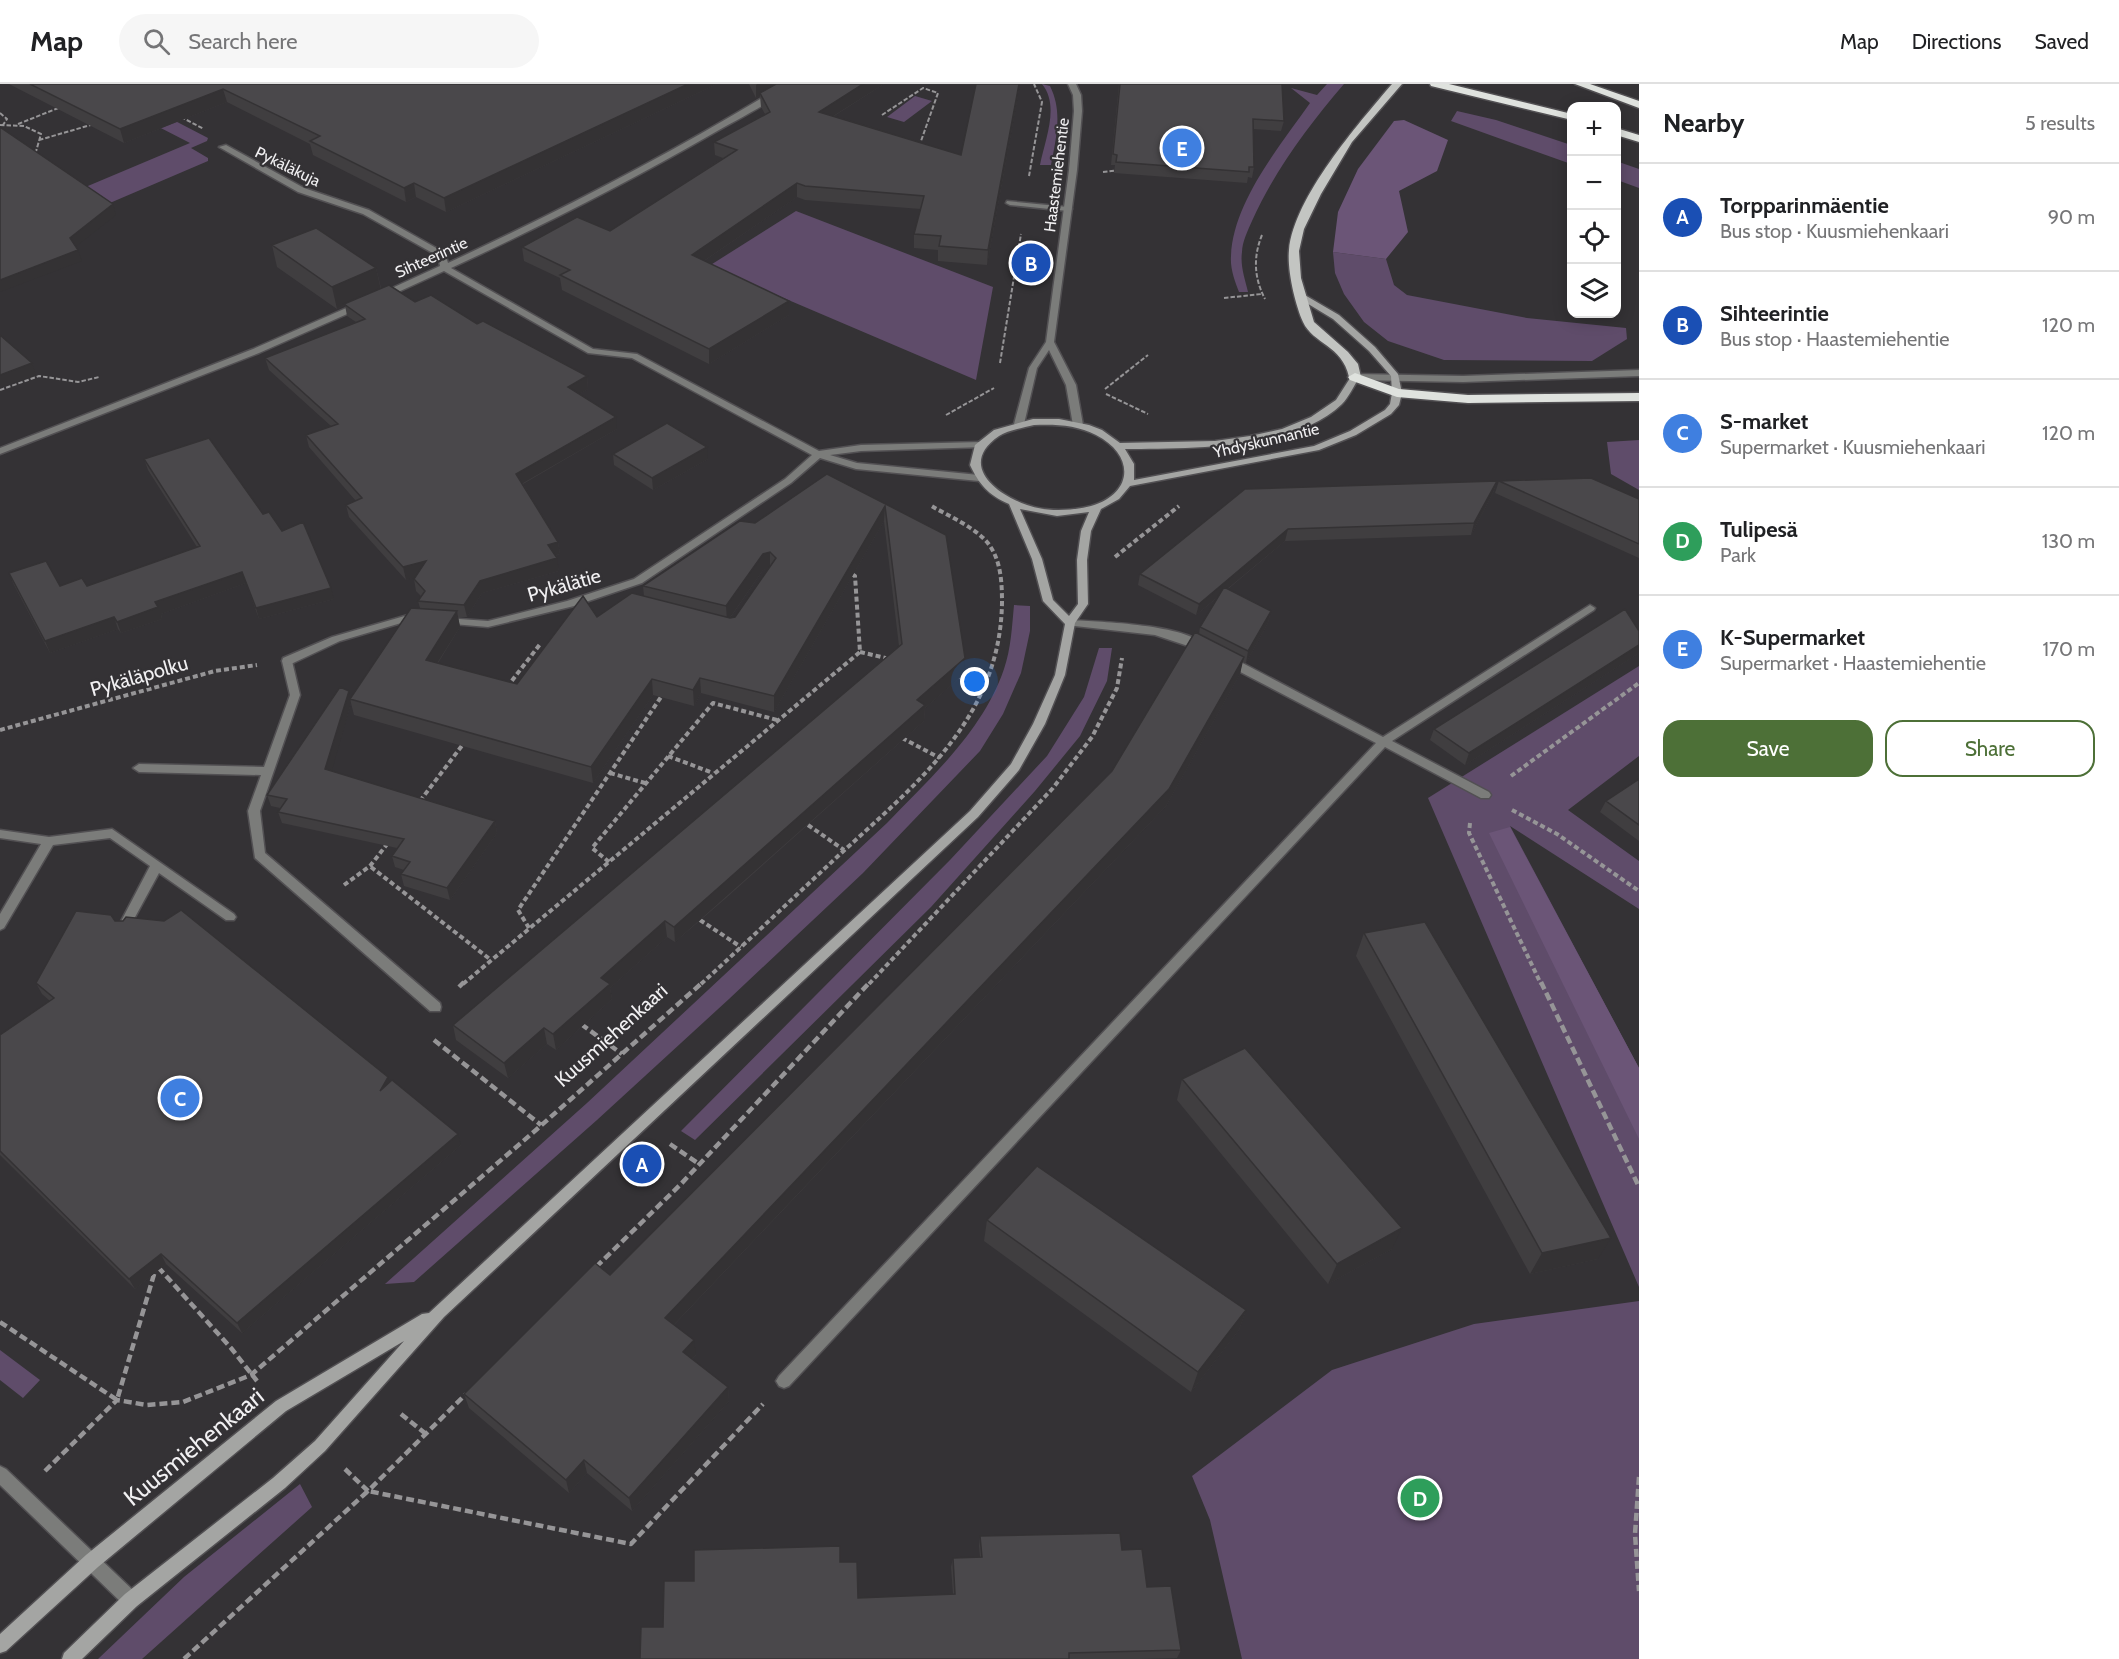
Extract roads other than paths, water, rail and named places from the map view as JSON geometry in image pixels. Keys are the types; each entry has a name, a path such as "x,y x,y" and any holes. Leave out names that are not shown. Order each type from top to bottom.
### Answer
{"highway":[{"path":"1435,84 1567,115"},
{"path":"1489,84 1567,114"},
{"path":"1580,84 1639,105"},
{"path":"1621,132 1639,139"},
{"path":"1355,377 1397,393 1468,399 1639,398"}],"main road":[{"path":"1355,377 1352,364 1344,354 1309,323 1293,264 1299,229 1316,194 1348,141 1397,84"},
{"path":"1303,297 1343,323 1371,349 1395,376 1397,393"},
{"name":"Yhdyskunnantie","path":"1119,446 1218,444 1286,431 1337,404 1348,392 1355,377"},
{"name":"Yhdyskunnantie","path":"1128,484 1316,448 1353,433 1388,412 1394,405 1397,393"},
{"path":"1049,421 1078,425 1097,432 1119,446 1129,462 1131,473 1128,484 1117,497 1083,511 1053,513 1013,505 995,495 979,478 974,464 981,445 994,434 1019,424 1049,421"},
{"path":"1013,505 1037,559 1048,601 1070,622"},
{"name":"Kuusmiehenkaari","path":"70,1659 131,1600 279,1483 320,1446 439,1312 974,814 1015,767 1040,724 1060,675 1070,622 1083,604 1082,560 1086,531 1096,507"},
{"name":"Kuusmiehenkaari","path":"0,1645 92,1561 281,1406 439,1312"}],"street":[{"name":"Sihteerintie","path":"0,451 256,351 445,268 560,214 655,163 790,84"},
{"name":"Haastemiehentie","path":"1019,424 1033,368 1050,342 1068,209 1078,111 1077,96 1072,84"},
{"name":"Pykäläkuja","path":"222,147 315,197 351,206 420,242 442,255 445,268"},
{"path":"1010,203 1068,209"},
{"path":"445,268 591,351 634,356 818,454 856,466 979,478"},
{"path":"1050,342 1071,386 1078,425"},
{"path":"1355,377 1463,379 1639,373"},
{"path":"818,454 861,448 981,445"},
{"name":"Pykälätie","path":"268,771 295,695 287,661 336,639 408,618 488,624 570,604 638,581 779,488 818,454"},
{"path":"620,587 632,599"},
{"path":"784,1382 1384,741 1590,608"},
{"path":"1070,622 1144,630 1194,643 1485,795"},
{"path":"139,768 268,771 254,811 259,855 435,1007"},
{"path":"0,834 49,841 112,833 230,917"},
{"path":"0,925 49,841"},
{"path":"124,927 157,865"},
{"path":"0,1474 131,1600"}],"place":[{"name":"K-Supermarket","path":"1182,148"},
{"name":"Sihteerintie","path":"1031,263"},
{"name":"S-market","path":"180,1098"},
{"name":"Torpparinmäentie","path":"642,1164"},
{"name":"Tulipesä","path":"1420,1498"}]}
